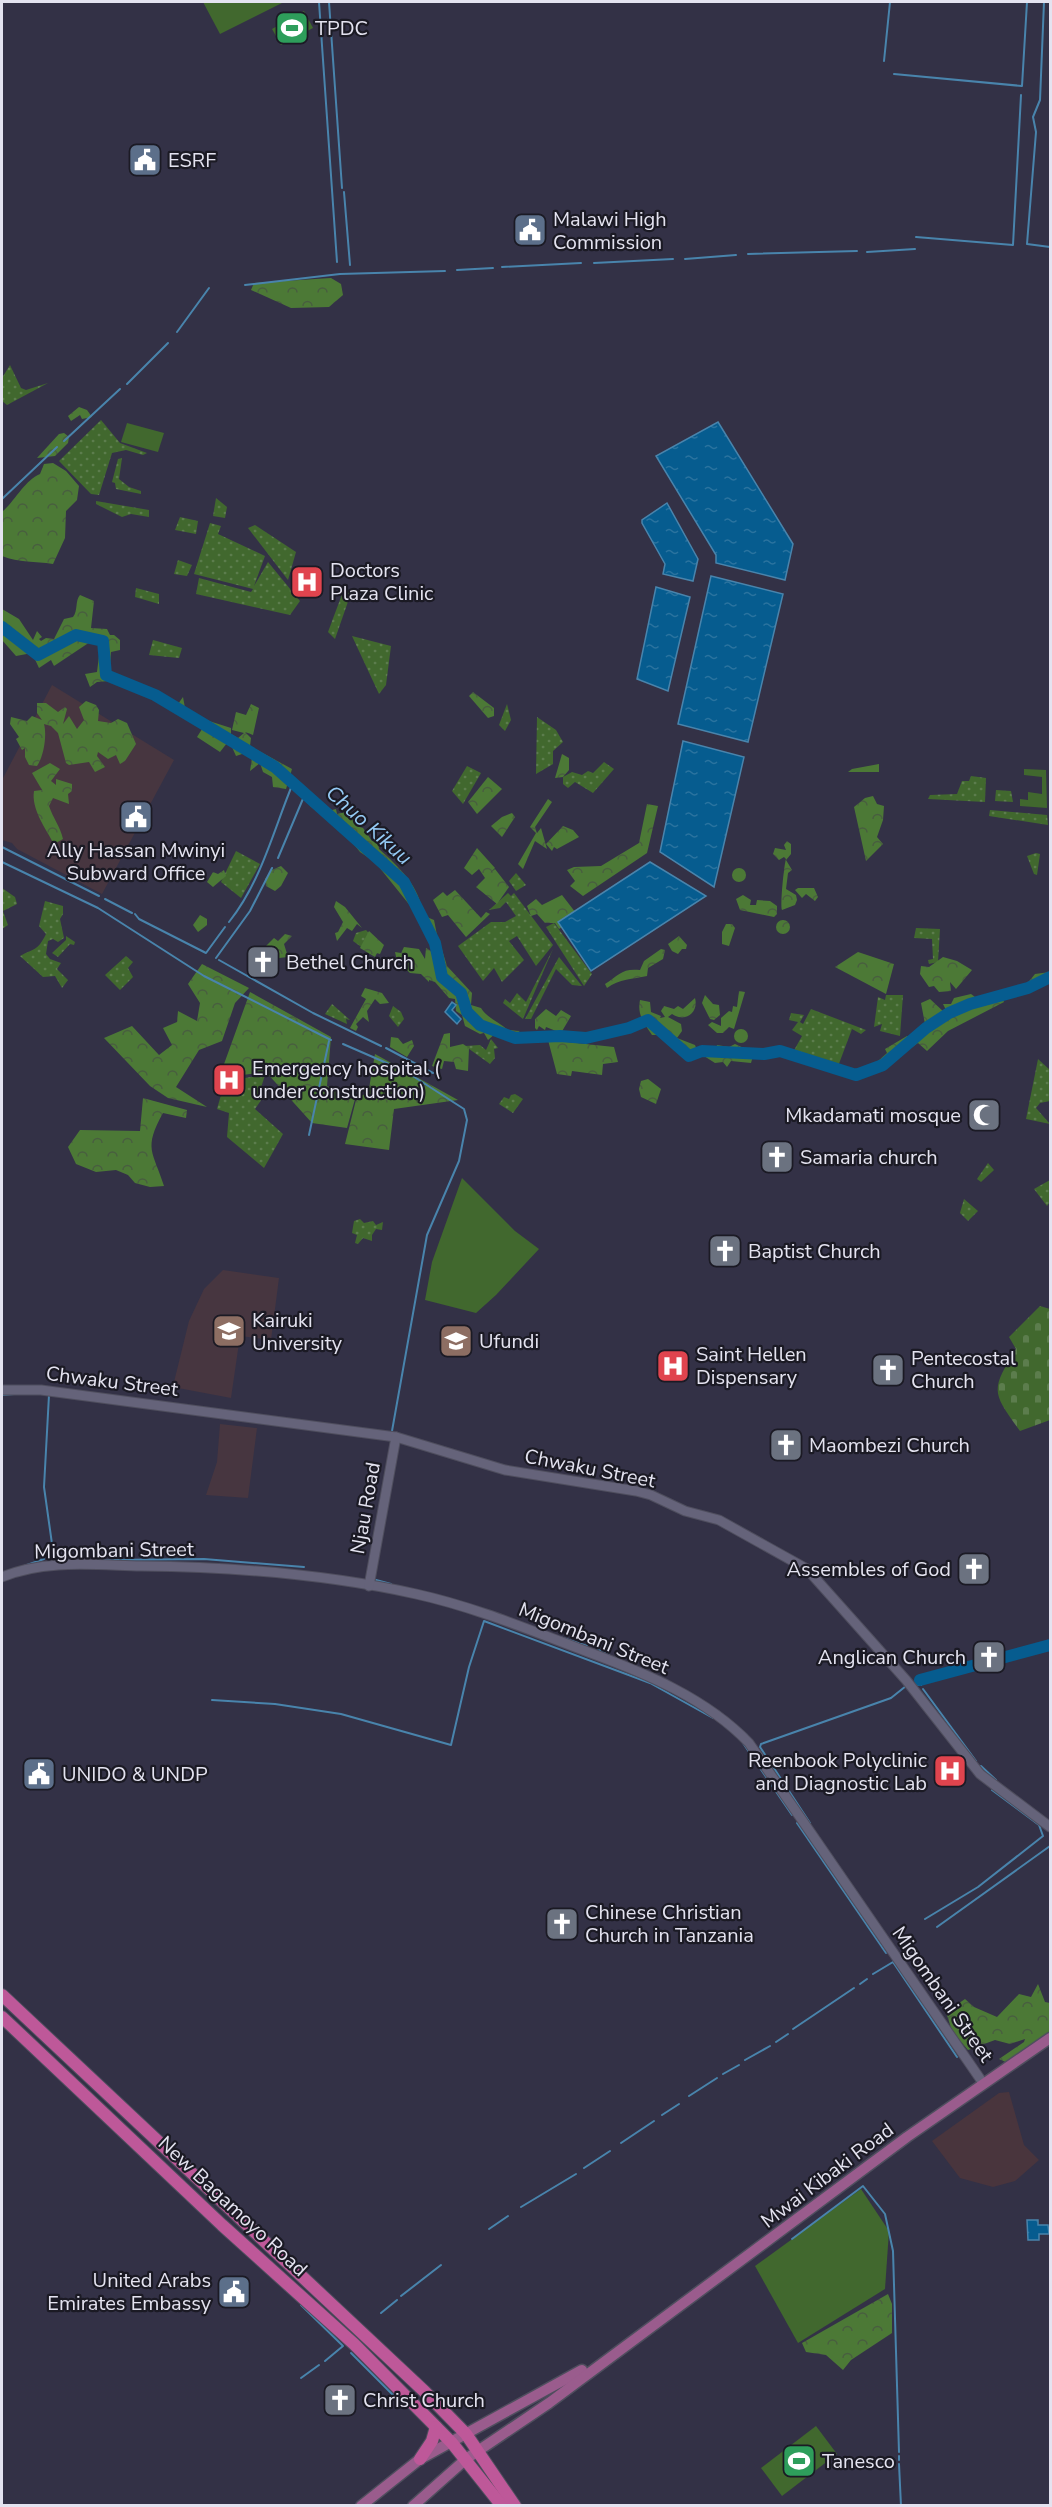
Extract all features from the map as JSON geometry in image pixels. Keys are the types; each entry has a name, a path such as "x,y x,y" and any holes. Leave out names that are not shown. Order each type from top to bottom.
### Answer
{"highway":[{"name":"New Bagamoyo Road","path":"2,1995 424,2391 466,2434 515,2505"},
{"name":"New Bagamoyo Road","path":"2,2017 222,2225 354,2344 452,2443 502,2505"},
{"path":"420,2459 432,2441 436,2427"}],"main road":[{"name":"Chwaku Street","path":"2,1390 41,1390 396,1437 505,1470 651,1495 685,1511 719,1520 748,1538 796,1560 817,1578 906,1680 980,1774 1050,1827"},
{"name":"Njau Road","path":"369,1586 396,1437"},
{"name":"Migombani Street","path":"2,1577 46,1566 208,1567 278,1572 418,1594 480,1613 626,1666 707,1707 727,1721 762,1759 983,2084"},
{"name":"Mwai Kibaki Road","path":"413,2505 466,2459 549,2403 626,2344 983,2084 1050,2038"},
{"name":"Mwai Kibaki Road","path":"361,2505 420,2459 626,2344"}],"shaded area":[{"path":"52,685 174,760 102,894 17,849 12,843 2,840 2,780"},
{"name":"Kairuki University","path":"223,1270 279,1278 271,1340 240,1336 231,1398 178,1388 174,1382 189,1321 204,1289"},
{"path":"220,1424 257,1428 248,1498 206,1495 217,1462"},
{"path":"1009,2092 1024,2145 1039,2160 1015,2181 993,2187 960,2178 932,2141 999,2093"}],"green space":[{"path":"203,2 284,2 220,34"},
{"name":"TPDC","path":"304,11 313,28 281,45 272,29"},
{"path":"331,278 341,284 343,295 329,307 291,308 251,290 254,283"},
{"path":"10,365 21,388 26,390 48,383 7,405 2,401 2,378"},
{"path":"79,407 87,410 92,417 82,419 80,415 71,421 68,416"},
{"path":"101,420 120,443 147,453 143,455 126,450 112,453 99,495 91,494 59,461"},
{"path":"127,423 164,433 158,452 121,442"},
{"path":"64,433 69,437 68,443 55,456 37,458 59,434"},
{"path":"122,458 119,479 129,487 141,491 141,494 116,489 115,483 112,482 118,459"},
{"path":"53,463 66,471 79,486 77,500 66,511 65,538 53,564 21,561 2,556 2,512 30,481 40,474 44,464"},
{"path":"216,498 227,507 225,518 213,516"},
{"path":"96,501 149,510 149,517 131,514 122,517 96,504"},
{"path":"180,517 198,521 196,534 175,530"},
{"path":"210,523 221,526 218,534 265,556 254,586 268,562 300,601 290,615 196,594 199,578 251,592 253,589 194,574"},
{"path":"255,525 296,552 288,580 248,528"},
{"path":"178,560 192,565 187,576 174,574"},
{"path":"136,588 159,594 159,604 135,597"},
{"path":"344,589 351,593 335,639 328,632"},
{"path":"80,595 94,601 91,628 107,629 110,635 120,640 120,650 111,652 109,681 97,682 90,687 85,674 97,672 100,648 96,643 90,642 54,666 51,660 39,668 32,653 16,656 2,640 4,633 2,631 2,609 19,619 33,640 37,631 42,637 39,639 41,641 46,638 54,639 64,619 75,615"},
{"path":"352,636 391,646 386,685 379,694"},
{"path":"153,640 182,648 179,658 149,655"},
{"path":"473,692 494,708 494,716 488,718 469,696"},
{"path":"183,697 185,708 209,721 231,728 231,734 238,738 244,733 232,730 236,712 246,715 251,704 259,708 253,735 245,732 251,738 250,746 292,769 286,789 273,787 272,777 263,772 260,763 250,771 252,758 245,753 236,756 232,747 227,743 220,752 197,737 204,726 172,706 174,702 178,704"},
{"path":"86,701 96,705 99,710 98,721 111,723 118,719 127,723 136,744 125,761 120,764 116,755 108,759 98,752 97,756 105,767 95,772 89,762 69,765 66,763 58,733 51,726 44,724 45,739 41,757 37,766 29,765 25,757 25,748 22,750 16,739 19,737 10,724 11,717 27,721 32,716 42,720 37,713 37,703 46,703 58,712 65,707 67,709 63,724 69,716 77,729 84,720 79,707"},
{"path":"507,704 511,720 505,731 499,725"},
{"path":"537,717 556,730 563,742 553,751 553,764 536,774"},
{"path":"562,754 569,758 569,770 563,777 555,778"},
{"path":"604,762 614,769 593,793 575,782 568,788 563,784 563,777 572,772 582,775 588,771 593,773"},
{"path":"50,763 60,769 51,781 56,785 56,779 72,784 72,791 68,794 69,804 53,798 49,806 63,839 54,844 35,805 34,791 42,790 32,773"},
{"path":"879,764 879,772 848,772 852,769"},
{"path":"467,766 481,773 463,804 452,791"},
{"path":"1024,769 1046,770 1047,808 1020,806 1020,799 1028,800 1028,792 1042,794 1042,777 1024,775"},
{"path":"971,776 986,778 985,802 928,799 930,795 957,794 962,781 969,781"},
{"path":"488,777 502,789 477,814 468,802"},
{"path":"996,790 1011,791 1013,802 995,801"},
{"path":"873,796 877,804 884,806 883,820 877,837 883,844 866,861 854,807 865,798"},
{"path":"315,799 332,810 336,809 337,814 350,811 356,826 363,828 372,841 378,842 379,849 408,878 418,896 422,915 434,920 437,935 430,941 424,923 375,862 360,852 344,832 310,806"},
{"path":"548,799 552,802 535,827 537,833 541,828 547,849 535,841 523,869 518,864 536,833 530,827"},
{"path":"647,804 658,806 647,853 583,896 570,886 575,881 567,870 574,867 601,866 639,843"},
{"path":"990,810 1047,815 1048,825 989,816"},
{"path":"512,813 515,817 502,837 491,826 502,817"},
{"path":"563,826 573,830 579,837 557,849 554,847 552,851 546,844"},
{"path":"787,841 791,844 791,854 786,860 792,870 788,873 786,889 796,895 797,900 795,905 782,910 786,859 784,857 779,860 773,854 775,848 786,850 784,845"},
{"path":"477,848 495,868 490,873 495,869 509,887 497,904 476,887 485,878 479,869 472,875 464,868"},
{"path":"236,851 260,864 241,898 221,882"},
{"path":"1040,854 1037,875 1034,874 1027,856"},
{"path":"281,866 288,873 281,886 275,891 266,886 265,879 272,870"},
{"path":"739,868 744,870 746,875 744,880 739,882 734,880 732,875 734,870"},
{"path":"224,870 226,876 213,887 207,882 213,872 218,874"},
{"path":"516,873 526,885 516,891 509,881"},
{"path":"2,888 15,897 17,904 3,911 8,925 2,929"},
{"path":"814,888 818,897 815,901 806,894 802,898 795,890"},
{"path":"455,890 481,918 486,912 490,914 466,937 448,915 442,917 433,900 443,892 447,896"},
{"path":"508,893 511,896 514,893 553,945 536,966 517,936 509,941 524,960 502,982 494,968 483,981 458,946 491,922 505,922 516,916 506,902 500,908 489,910"},
{"path":"562,895 579,917 559,929 555,923 545,923 537,914 531,916 527,906 536,899 542,905"},
{"path":"743,895 751,900 750,905 756,905 757,900 770,901 777,906 777,914 774,917 740,910 736,899"},
{"path":"45,901 63,906 60,919 64,938 58,942 53,939 48,941 46,954 50,959 61,963 57,969 68,980 62,988 55,976 43,977 20,956 38,947 46,934 39,926"},
{"path":"336,901 345,907 362,928 357,924 352,931 347,928 337,941 335,933 338,932 343,922 334,907"},
{"path":"200,915 207,919 207,925 198,932 193,925"},
{"path":"783,920 788,922 790,927 788,932 783,934 778,932 776,927 778,922"},
{"path":"554,923 592,974 584,986 546,927"},
{"path":"726,924 732,924 735,928 729,946 722,944 722,932"},
{"path":"916,928 940,929 938,962 929,964 928,960 933,959 932,939 914,938"},
{"path":"366,930 376,941 380,953 371,954 353,941 356,933"},
{"path":"369,931 384,945 380,954 377,953 375,957 360,948"},
{"path":"285,934 292,936 284,944 288,957 279,958 266,946 274,938 278,941"},
{"path":"66,936 75,942 74,945 70,944 58,957 52,953 66,940"},
{"path":"679,936 687,945 686,949 682,949 678,954 672,951 668,944"},
{"path":"438,937 447,966 472,993 471,1005 481,1008 508,1030 520,1031 513,1036 496,1033 488,1040 484,1033 480,1034 465,1026 462,1015 456,1011 455,999 449,998 435,982 429,980 429,982 421,974 410,973 403,966 403,960 397,961 395,952 401,953 404,947 419,949 425,959 426,948 433,952 432,942"},
{"path":"553,949 523,1019 503,1003 505,999 510,1003 517,993 526,1002"},
{"path":"661,949 665,950 663,959 648,968 647,976 621,981 607,988 605,984 621,973 640,970 644,961"},
{"path":"858,952 894,964 886,994 835,967"},
{"path":"126,956 133,962 128,968 133,977 120,990 105,975"},
{"path":"559,957 582,986 572,985 556,969 531,1019 525,1019"},
{"path":"943,957 957,961 972,970 956,989 950,982 951,991 939,992 934,986 929,987 920,974 921,966 929,967"},
{"path":"202,964 249,988 235,1003 222,1041 199,1050 176,1087 207,1107 168,1098 150,1086 104,1038 132,1026 159,1055 172,1045 163,1028 177,1022 178,1011 197,1021 200,1003 188,984"},
{"path":"1050,972 1050,983 1017,996 1035,974"},
{"path":"365,988 382,993 389,1003 380,1004 375,999 367,1011 369,1022 363,1017 356,1024 358,1027 356,1031 350,1028 366,999 361,996"},
{"path":"739,991 745,992 734,1029 729,1027 723,1033 717,1033 708,1025 712,1022 721,1026 721,1018 729,1011 732,1012 733,1006 737,1007"},
{"path":"250,992 331,1037 327,1086 355,1099 347,1128 312,1123 266,1072 219,1078"},
{"path":"1000,993 1004,1002 948,1031 927,1051 918,1043 880,1069 869,1069 887,1053 885,1049 907,1036 918,1042 925,1024 921,1003 930,999 945,1013 947,1012 943,1004 951,1004 954,998 971,994 979,1000"},
{"path":"705,995 713,1004 719,1005 720,1015 714,1020 710,1019 702,1003"},
{"path":"886,995 903,995 900,1036 880,1031 882,1024 874,1027 878,997 885,1000"},
{"path":"695,998 695,1008 690,1015 677,1017 672,1014 668,1017 681,1024 682,1031 677,1038 695,1045 699,1055 688,1056 666,1035 652,1035 642,1019 639,1005 640,1000 650,1002 651,1012 661,1016 660,1018 665,1017 661,1011 664,1006 674,1009 678,1006 683,1009"},
{"path":"332,1004 350,1020 346,1019 347,1024 325,1014"},
{"path":"393,1006 401,1012 404,1019 398,1027 389,1016"},
{"path":"546,1009 556,1016 561,1010 571,1016 561,1033 546,1027 545,1030 539,1026 537,1030 535,1028 535,1019"},
{"path":"811,1009 866,1030 861,1034 852,1029 837,1069 792,1054 802,1036 792,1030 798,1022 789,1020 791,1013 804,1015 800,1022 803,1024"},
{"path":"738,1029 744,1029 748,1036 744,1043 738,1043 734,1039 734,1033"},
{"path":"450,1033 450,1047 463,1044 469,1048 468,1071 456,1069 454,1062 444,1061 442,1069 432,1066 444,1034"},
{"path":"391,1037 398,1038 403,1044 412,1040 414,1046 407,1057 390,1047"},
{"path":"491,1039 498,1048 494,1049 495,1058 490,1064 465,1046 480,1045 486,1050"},
{"path":"548,1040 614,1047 618,1062 603,1064 602,1075 572,1071 571,1076 557,1074"},
{"path":"735,1044 748,1050 758,1050 758,1054 753,1056 751,1063 731,1061 727,1067 723,1062 715,1063 704,1056 714,1054 699,1054 709,1048 716,1050 717,1045 729,1047"},
{"path":"375,1054 458,1100 394,1109 389,1150 345,1144 357,1096 368,1094"},
{"path":"1038,1059 1050,1070 1050,1101 1040,1103 1036,1108 1050,1124 1026,1119"},
{"path":"265,1075 260,1091 264,1096 255,1109 283,1134 264,1168 227,1137 229,1113 217,1109 225,1081"},
{"path":"648,1079 661,1089 656,1104 641,1097 639,1089 641,1081"},
{"path":"515,1094 523,1099 513,1113 499,1104 504,1097 509,1099"},
{"path":"143,1098 187,1110 186,1118 163,1113 153,1135 152,1150 164,1186 150,1187 135,1183 128,1175 116,1170 96,1172 76,1164 68,1147 80,1130 140,1131"},
{"path":"988,1163 994,1170 981,1182 977,1179"},
{"path":"462,1178 515,1231 539,1249 476,1313 425,1300 432,1262"},
{"path":"1050,1180 1050,1202 1047,1206 1034,1189"},
{"path":"964,1199 978,1211 968,1221 960,1213"},
{"path":"360,1219 364,1223 373,1221 376,1225 383,1222 382,1230 376,1229 372,1235 372,1241 363,1238 358,1244 355,1243 357,1235 352,1233 354,1221"},
{"path":"1040,1306 1050,1309 1050,1420 1020,1431 1004,1408 998,1391 998,1383 1016,1349 1009,1337"},
{"path":"1038,1984 1045,2002 1050,2003 1050,2038 1012,2065 999,2059 1025,2039 1010,2044 995,2040 968,2050 952,2031 946,2012 965,1999 974,2007 997,2017 1019,1994 1031,1997"},
{"path":"861,2189 889,2231 885,2289 798,2343 755,2266"},
{"path":"888,2294 892,2304 892,2333 851,2360 843,2370 826,2355 806,2352 802,2343"},
{"name":"Tanesco","path":"816,2426 837,2454 782,2496 761,2468"}],"water":[{"path":"718,422 793,544 785,580 716,563 716,555 656,456"},
{"path":"667,503 698,559 693,581 663,574 665,564 642,523 642,520"},
{"path":"711,576 783,594 748,742 678,724"},
{"path":"656,587 690,597 668,691 637,679"},
{"path":"683,741 744,757 714,887 660,852"},
{"path":"650,862 706,896 591,971 558,922"},
{"path":"452,1002 456,1005 452,1010 461,1019 457,1024 445,1012"},
{"path":"1027,2220 1038,2220 1038,2225 1048,2225 1049,2234 1039,2234 1039,2240 1028,2240"}],"waterway":[{"path":"319,2 337,262"},
{"path":"329,2 342,188"},
{"path":"884,61 890,2"},
{"path":"894,74 1022,86 1027,2"},
{"path":"1044,2 1040,100 1033,117 1036,132 1027,244 1050,247"},
{"path":"916,237 1013,245 1021,95"},
{"path":"344,192 350,265"},
{"path":"867,252 915,249"},
{"path":"748,254 857,251"},
{"path":"685,259 736,255"},
{"path":"594,263 673,259"},
{"path":"502,267 581,263"},
{"path":"457,270 493,268"},
{"path":"245,285 340,274 445,271"},
{"path":"177,332 209,288"},
{"path":"127,384 168,343"},
{"path":"64,441 120,389"},
{"path":"2,499 57,447"},
{"name":"Chuo Kikuu","path":"2,627 38,655 76,635 103,641 106,675 155,695 275,767 404,882 435,943 442,977 461,993 467,1012 480,1025 515,1038 560,1036 586,1038 629,1028 648,1020 689,1056 702,1051 764,1054 780,1051 856,1075 883,1065 926,1028 949,1013 970,1004 1028,988 1050,977"},
{"path":"229,922 250,889 266,855 293,783"},
{"path":"278,858 305,794"},
{"path":"2,847 99,896"},
{"path":"2,862 98,908 204,976 331,1040"},
{"path":"216,958 250,911 272,868"},
{"path":"105,899 132,913"},
{"path":"135,914 139,919 206,953 225,927"},
{"path":"219,960 313,1013 381,1046"},
{"path":"309,1135 329,1041"},
{"path":"343,1044 405,1071 464,1109 467,1120 459,1161 427,1235 392,1431"},
{"path":"386,1048 433,1073"},
{"path":"2,1395 14,1394"},
{"path":"49,1395 44,1487 53,1551 57,1560 62,1560"},
{"path":"24,1566 44,1559"},
{"path":"103,1560 204,1559 304,1567"},
{"path":"376,1580 391,1584"},
{"path":"212,1700 275,1704 341,1714 451,1745 469,1667 484,1621 650,1683 713,1718"},
{"path":"560,1637 587,1646"},
{"path":"920,1680 1050,1645"},
{"path":"598,1650 609,1655"},
{"path":"914,1684 921,1685 920,1680"},
{"path":"810,1823 760,1747 761,1744 891,1698 906,1686"},
{"path":"923,1689 976,1761"},
{"path":"718,1711 747,1735"},
{"path":"743,1743 792,1815"},
{"path":"981,1766 996,1780"},
{"path":"925,1919 978,1887 1043,1836 1039,1825 992,1790"},
{"path":"797,1823 886,1953"},
{"path":"937,1927 1050,1846"},
{"path":"873,1974 893,1962 957,2057"},
{"path":"860,1984 867,1979"},
{"path":"793,2029 854,1988"},
{"path":"776,2042 788,2034"},
{"path":"745,2060 770,2046"},
{"path":"723,2074 739,2065"},
{"path":"689,2096 717,2078"},
{"path":"662,2115 679,2104"},
{"path":"621,2143 654,2121"},
{"path":"584,2168 610,2151"},
{"path":"521,2207 576,2174"},
{"path":"792,2239 863,2186 885,2214 893,2251 899,2452"},
{"path":"489,2229 508,2216"},
{"path":"401,2296 441,2265"},
{"path":"381,2313 397,2300"},
{"path":"301,2305 343,2346 325,2361"},
{"path":"351,2353 398,2400"},
{"path":"301,2378 319,2365"},
{"path":"899,2464 901,2506"}],"place":[{"name":"TPDC","path":"292,28"},
{"name":"ESRF","path":"145,160"},
{"name":"Malawi High Commission","path":"530,230"},
{"name":"Doctors Plaza Clinic","path":"307,582"},
{"name":"Ally Hassan Mwinyi Subward Office","path":"136,817"},
{"name":"Bethel Church","path":"263,962"},
{"name":"Emergency hospital ( under construction)","path":"229,1080"},
{"name":"Mkadamati mosque","path":"984,1115"},
{"name":"Samaria church","path":"777,1157"},
{"name":"Baptist Church","path":"725,1251"},
{"name":"Kairuki University","path":"229,1331"},
{"name":"Ufundi","path":"456,1341"},
{"name":"Saint Hellen Dispensary","path":"673,1366"},
{"name":"Pentecostal Church","path":"888,1370"},
{"name":"Maombezi Church","path":"786,1445"},
{"name":"Assembles of God","path":"974,1569"},
{"name":"Anglican Church","path":"989,1657"},
{"name":"Reenbook Polyclinic and Diagnostic Lab","path":"950,1771"},
{"name":"UNIDO & UNDP","path":"39,1774"},
{"name":"Chinese Christian Church in Tanzania","path":"562,1924"},
{"name":"United Arabs Emirates Embassy","path":"234,2292"},
{"name":"Christ Church","path":"340,2400"},
{"name":"Tanesco","path":"799,2461"}]}
